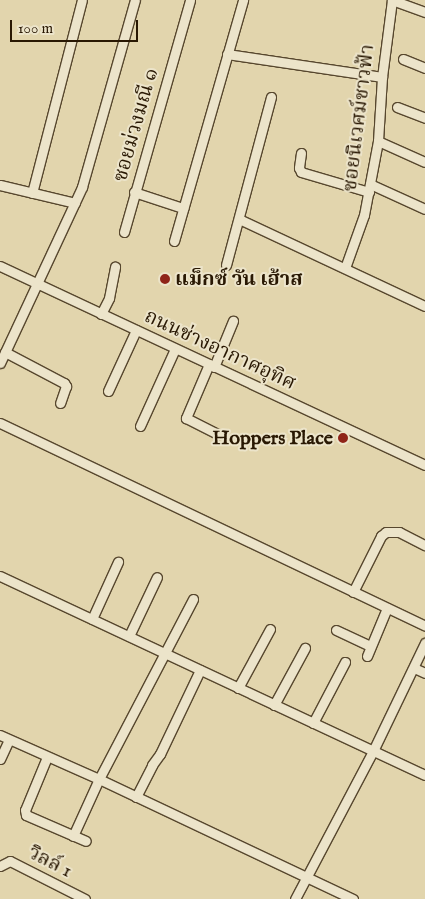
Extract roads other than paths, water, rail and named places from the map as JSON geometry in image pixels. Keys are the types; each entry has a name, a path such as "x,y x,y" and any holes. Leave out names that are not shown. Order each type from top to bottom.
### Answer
{"street":[{"path":"32,193 82,0"},
{"path":"0,363 36,282 76,204 134,0"},
{"name":"ซอยม่วงมณี ๑","path":"124,232 190,0"},
{"path":"174,241 243,0"},
{"path":"392,0 425,12"},
{"name":"ซอยนิเวศม์ชาวฟ้า","path":"345,268 364,215 370,188 378,141 382,77 392,0"},
{"path":"227,54 382,77"},
{"path":"403,59 425,68"},
{"path":"226,265 271,97"},
{"path":"397,106 425,118"},
{"path":"378,141 425,162"},
{"path":"301,153 299,168 301,172 370,188 425,209"},
{"path":"0,185 76,204"},
{"path":"134,192 183,208"},
{"path":"239,219 425,306"},
{"name":"ถนนช่างอากาศอุทิศ","path":"0,266 425,465"},
{"path":"101,314 109,298 116,267"},
{"path":"218,434 186,418 234,321"},
{"path":"108,391 136,330"},
{"path":"140,426 175,349"},
{"path":"5,352 64,383 66,386 60,403"},
{"path":"0,423 425,626"},
{"path":"353,592 381,536 386,532 399,532 425,545"},
{"path":"92,619 118,562"},
{"path":"0,576 425,775"},
{"path":"129,636 156,577"},
{"path":"73,836 99,779 163,653 194,599"},
{"path":"367,656 387,608"},
{"path":"238,688 270,629"},
{"path":"336,630 371,646"},
{"path":"295,899 305,876 373,751 425,643"},
{"path":"274,705 305,648"},
{"path":"313,723 345,662"},
{"path":"414,668 425,673"},
{"path":"136,797 152,765 160,754 200,670"},
{"path":"0,735 99,779 353,899"},
{"path":"0,759 9,740"},
{"path":"47,757 26,810 26,815 86,842"},
{"name":"วิลล์ 1","path":"0,866 10,862 85,899"}],"place":[{"name":"แม็กซ์ วัน เฮ้าส","path":"165,279"},
{"name":"Hoppers Place","path":"343,438"}]}
